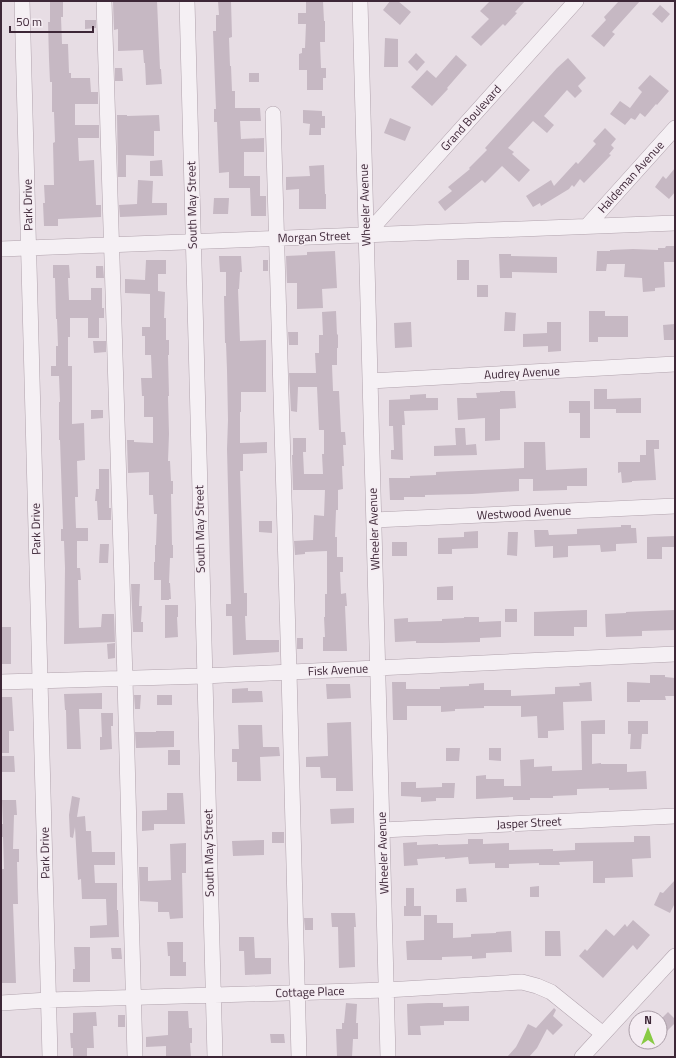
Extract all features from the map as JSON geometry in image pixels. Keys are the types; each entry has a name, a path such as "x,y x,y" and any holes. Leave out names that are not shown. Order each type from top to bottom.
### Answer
{"street":[{"name":"Park Drive","path":"22,1 50,1057"},
{"path":"104,1 135,1057"},
{"name":"South May Street","path":"187,1 212,996 215,1057"},
{"name":"Wheeler Avenue","path":"360,1 388,1057"},
{"name":"Grand Boulevard","path":"366,235 576,1"},
{"path":"273,114 299,1057"},
{"name":"Haldeman Avenue","path":"587,226 675,128"},
{"name":"Morgan Street","path":"1,249 675,222"},
{"name":"Audrey Avenue","path":"370,381 675,364"},
{"name":"Westwood Avenue","path":"374,520 675,506"},
{"name":"Fisk Avenue","path":"1,682 204,676 675,654"},
{"name":"Jasper Street","path":"382,830 675,816"},
{"path":"582,1057 675,956"},
{"name":"Cottage Place","path":"1,1003 48,1000 386,990 522,982 552,992 603,1034"}],"building":[{"path":"113,1 157,1 162,84 146,85 143,50 118,51 118,29 114,30"},
{"path":"218,1 231,1 232,37 229,38 230,66 232,91 235,91 235,108 260,108 261,121 240,121 241,139 264,138 264,152 244,152 244,176 260,176 260,196 266,196 266,216 251,216 250,188 229,188 229,172 219,173 217,122 214,122 214,109 216,109 213,31 216,31 216,15 219,15"},
{"path":"306,1 323,1 325,42 320,42 321,68 326,68 326,78 323,78 323,90 307,90 307,70 299,70 299,54 302,53 302,48 305,48 306,24 298,24 298,13 306,13"},
{"path":"390,1 398,1 411,12 400,25 383,10"},
{"path":"490,1 525,1 515,12 517,13 505,26 503,24 481,46 471,37 489,19 480,11"},
{"path":"619,1 640,1 612,32 615,34 604,47 591,36 606,20 604,17"},
{"path":"50,2 63,2 63,17 61,17 62,44 68,44 69,73 71,73 71,78 90,78 91,92 98,92 98,104 75,104 75,125 99,125 99,138 78,138 79,161 94,160 96,205 101,205 101,217 58,219 58,226 44,226 43,203 45,203 44,185 54,185 54,112 52,112 52,82 50,82 48,22 50,22"},
{"path":"660,5 670,14 662,23 652,14"},
{"path":"85,20 96,20 96,28 85,29"},
{"path":"385,38 398,39 398,67 384,67"},
{"path":"416,53 425,62 417,71 408,62"},
{"path":"456,55 467,65 432,106 411,87 427,70 436,78"},
{"path":"568,58 586,78 578,86 582,91 575,98 567,90 544,116 554,125 547,133 533,121 508,148 514,152 512,154 530,170 519,182 502,166 485,183 482,180 445,211 438,202 452,191 448,187 470,169 469,168 487,150 485,148 557,68"},
{"path":"115,68 122,68 123,81 115,81"},
{"path":"249,73 259,73 259,82 249,82"},
{"path":"650,75 669,91 645,117 640,113 635,120 631,118 625,125 610,114 620,101 630,108 642,92 638,88"},
{"path":"303,110 322,111 322,116 325,116 325,128 321,128 321,135 309,135 310,124 303,123"},
{"path":"117,115 159,115 160,131 154,131 154,156 126,155 126,177 118,177"},
{"path":"390,118 411,127 405,141 384,133"},
{"path":"605,128 616,139 611,145 614,148 609,154 611,155 584,183 580,179 574,187 572,185 569,189 541,206 540,203 533,207 526,196 551,180 554,186 576,162 578,164 596,144 593,141"},
{"path":"162,160 163,176 150,176 150,161"},
{"path":"324,165 326,209 299,209 299,189 286,190 286,177 310,176 309,166"},
{"path":"675,168 675,192 669,199 655,187 663,176 666,179"},
{"path":"138,180 153,181 152,203 167,203 167,215 120,217 119,205 137,204"},
{"path":"214,198 229,198 228,214 213,214"},
{"path":"666,246 675,246 675,262 664,262 665,287 655,288 655,291 643,292 642,278 624,277 625,264 607,264 606,271 596,271 597,251 633,249 658,250 658,248 665,248"},
{"path":"335,251 337,288 322,289 323,308 297,309 297,283 287,283 286,256 307,255 307,252"},
{"path":"499,254 511,254 511,256 557,257 557,273 512,272 512,278 500,278"},
{"path":"219,256 241,256 242,272 240,272 238,289 240,341 266,340 266,392 241,392 240,443 267,442 267,453 243,454 243,471 240,471 244,593 247,593 247,616 245,616 246,640 279,640 279,652 233,655 232,616 226,616 226,604 231,604 227,449 227,370 224,296 226,296 226,272 220,272"},
{"path":"146,260 166,260 166,274 158,274 158,291 165,292 164,318 166,318 166,340 169,340 168,461 170,461 171,481 173,481 173,494 171,494 173,558 170,558 169,583 171,599 169,600 161,600 161,580 154,580 157,514 154,514 153,495 149,495 149,472 128,473 127,440 153,443 153,417 144,417 144,396 142,396 141,378 152,378 151,355 145,355 145,336 142,336 142,327 150,327 150,294 125,293 125,279 145,280"},
{"path":"263,260 268,260 268,271 263,271"},
{"path":"457,260 469,260 469,280 457,280"},
{"path":"53,265 69,265 69,300 91,300 91,288 102,288 102,308 104,308 104,318 99,318 99,338 88,338 88,318 70,318 70,337 68,337 68,366 72,366 72,424 84,423 85,460 77,461 78,497 75,497 76,528 88,528 88,541 77,541 77,568 80,568 81,580 78,580 79,628 101,627 102,614 114,614 115,642 64,644 65,568 64,541 61,541 61,529 63,529 59,440 59,376 51,376 51,366 56,366 56,346 58,346"},
{"path":"96,266 103,266 104,278 96,278"},
{"path":"477,285 488,285 488,297 477,297"},
{"path":"336,311 338,348 337,365 332,365 333,391 339,391 341,432 345,432 346,445 343,445 343,489 338,490 338,510 336,510 335,537 337,537 337,557 343,557 343,572 340,572 341,594 346,593 347,606 345,606 347,651 323,651 323,637 325,637 325,594 327,594 327,551 305,552 305,554 295,555 294,541 313,540 314,515 324,516 325,490 293,490 292,455 293,438 306,438 306,452 303,452 304,474 323,474 322,454 324,454 324,430 319,430 317,387 298,387 297,412 291,411 289,373 316,373 315,353 319,353 319,335 323,335 322,312"},
{"path":"589,311 605,311 605,316 628,316 628,337 598,337 598,342 589,342"},
{"path":"505,312 516,313 515,331 504,331"},
{"path":"411,322 412,347 395,348 394,323"},
{"path":"547,322 561,322 561,351 548,352 548,346 523,347 523,334 547,333"},
{"path":"675,324 675,340 664,340 663,325"},
{"path":"288,332 298,332 298,345 289,345"},
{"path":"93,341 106,341 106,352 94,353"},
{"path":"594,389 607,389 607,399 641,398 641,413 616,413 616,409 594,409"},
{"path":"515,391 516,408 500,409 500,440 485,441 485,418 458,420 457,398 477,398 476,393"},
{"path":"426,394 426,398 438,398 438,410 404,411 405,425 402,425 403,460 391,459 391,450 394,450 393,426 389,426 389,400 410,399 410,395"},
{"path":"569,401 590,401 590,438 580,438 580,413 569,413"},
{"path":"91,410 103,410 103,418 91,419"},
{"path":"455,428 465,428 466,445 476,444 477,455 434,456 434,446 456,445"},
{"path":"646,440 659,440 659,449 654,449 656,480 622,483 621,472 618,473 618,462 640,462 640,455 646,455"},
{"path":"524,442 545,442 546,470 587,468 587,486 567,486 567,490 533,491 533,479 519,479 519,491 425,495 425,497 404,497 404,500 390,500 389,478 410,478 410,476 436,475 436,472 524,468"},
{"path":"99,469 109,469 109,508 111,508 111,520 98,520 97,501 95,501 96,489 99,489"},
{"path":"259,521 272,521 272,533 259,532"},
{"path":"621,525 631,525 631,528 636,528 637,543 616,544 616,551 601,552 600,545 568,546 568,557 553,558 553,546 535,547 534,530 548,530 549,535 577,534 577,529 621,527"},
{"path":"478,531 478,548 452,549 452,554 438,554 438,538 464,537 464,532"},
{"path":"508,532 518,532 517,556 507,555"},
{"path":"675,536 675,547 662,547 662,559 647,559 647,537"},
{"path":"392,542 407,542 407,556 392,556"},
{"path":"100,544 109,544 108,563 99,563"},
{"path":"131,584 140,584 139,606 142,606 141,622 143,622 143,632 133,632"},
{"path":"453,586 453,600 437,600 437,587"},
{"path":"165,605 178,605 178,637 165,638"},
{"path":"505,609 517,609 517,622 505,622"},
{"path":"587,610 587,627 574,627 574,636 534,636 534,612"},
{"path":"675,610 675,630 642,631 642,636 606,637 605,614"},
{"path":"479,617 479,622 501,621 501,637 480,638 480,642 395,642 394,619 408,618 408,622 442,621 442,619"},
{"path":"1,627 11,627 11,664 1,664"},
{"path":"297,638 303,638 303,649 297,649"},
{"path":"115,643 115,658 108,659 107,644"},
{"path":"650,675 665,675 665,677 675,678 675,696 665,696 666,700 640,700 640,702 627,702 627,682 650,683"},
{"path":"392,682 406,682 406,689 440,689 440,687 469,686 469,684 484,683 484,690 511,690 511,696 555,694 555,687 580,686 579,683 591,682 592,701 563,702 564,730 548,731 548,738 538,738 537,716 521,717 521,706 484,706 484,708 455,709 455,711 441,712 441,706 407,706 407,720 393,720"},
{"path":"326,684 350,684 351,698 327,699"},
{"path":"248,688 248,691 262,691 263,702 232,703 232,689"},
{"path":"102,693 102,709 79,709 81,749 67,749 64,694"},
{"path":"134,695 141,695 140,709 135,709"},
{"path":"157,695 172,695 172,705 157,705"},
{"path":"1,697 12,697 14,731 9,731 9,753 1,753"},
{"path":"101,713 113,713 113,726 111,726 112,749 100,750 100,737 102,737"},
{"path":"605,720 605,734 592,734 592,764 627,764 627,772 646,771 647,789 577,789 577,795 553,796 553,798 530,798 530,800 513,800 513,797 476,799 476,776 486,775 486,779 504,779 504,786 521,786 520,760 534,759 534,767 552,766 552,771 582,770 581,721"},
{"path":"628,721 648,721 648,734 642,734 641,749 630,749 631,734 628,734"},
{"path":"351,722 353,791 336,791 336,778 321,778 320,767 306,767 306,757 328,756 327,723"},
{"path":"238,725 262,725 263,747 279,747 280,756 260,757 261,781 237,781 237,762 232,762 232,749 239,749"},
{"path":"174,731 174,747 136,748 135,732"},
{"path":"446,748 460,748 459,761 446,761"},
{"path":"489,748 501,748 501,761 489,760"},
{"path":"168,750 180,750 180,765 168,765"},
{"path":"1,756 14,756 15,772 1,772"},
{"path":"401,782 416,782 416,788 442,787 442,783 455,783 454,798 436,798 436,801 421,802 421,797 401,796"},
{"path":"167,793 183,793 185,824 154,824 154,830 142,831 142,811 167,810"},
{"path":"72,796 80,798 77,817 85,816 86,831 91,831 92,852 115,852 115,865 94,865 95,883 117,883 119,937 90,938 90,926 107,925 106,899 82,899 81,879 78,880 75,827 73,838 70,837 69,815"},
{"path":"2,800 16,800 17,815 14,815 13,849 19,849 19,862 17,862 18,904 13,904 16,983 1,983 2,869 4,869"},
{"path":"354,808 354,823 331,824 330,809"},
{"path":"272,832 284,832 284,843 272,843"},
{"path":"634,836 650,836 651,858 632,859 633,877 605,878 605,883 593,883 593,861 559,862 560,865 539,865 539,863 509,864 509,868 495,868 495,863 469,864 468,857 445,859 445,857 417,859 418,865 404,866 403,843 417,842 417,845 468,844 468,839 483,839 483,844 509,843 509,850 553,849 553,851 575,850 575,843 634,842"},
{"path":"264,840 264,855 233,856 232,841"},
{"path":"186,843 186,873 182,873 183,918 170,919 169,912 158,912 158,902 140,901 139,867 148,867 148,881 171,880 170,844"},
{"path":"675,880 675,903 670,913 654,905 660,892 663,893"},
{"path":"539,886 539,897 530,897 530,887"},
{"path":"406,888 414,888 414,906 421,906 421,916 404,916 404,906 406,906"},
{"path":"466,888 467,902 456,902 456,889"},
{"path":"331,913 355,913 355,967 339,968 338,927 332,927"},
{"path":"424,915 437,915 437,923 453,923 453,938 471,937 471,934 511,931 512,952 486,953 486,958 472,959 472,956 442,957 442,960 407,960 406,941 424,940"},
{"path":"304,918 313,918 313,930 305,930"},
{"path":"633,920 650,935 637,950 633,945 603,978 579,956 585,949 587,951 606,929 614,936 625,924 627,927"},
{"path":"545,931 560,931 561,956 545,956"},
{"path":"239,937 254,937 255,958 271,958 271,974 245,975 244,951 239,951"},
{"path":"167,942 183,942 183,962 186,962 186,976 170,976 170,956 168,956"},
{"path":"74,947 90,947 90,982 73,982 73,969 75,969"},
{"path":"111,948 121,948 122,959 112,959"},
{"path":"346,1003 357,1004 356,1023 358,1023 358,1039 353,1039 352,1057 337,1057 336,1029 342,1029"},
{"path":"443,1003 443,1007 469,1006 469,1021 444,1021 444,1025 420,1026 421,1035 408,1035 407,1004"},
{"path":"554,1008 556,1010 553,1016 563,1025 553,1035 547,1029 537,1048 529,1057 507,1057 516,1047 528,1024 536,1028"},
{"path":"168,1011 188,1011 189,1028 192,1028 192,1043 190,1043 191,1057 166,1057 166,1046 146,1047 146,1037 168,1035"},
{"path":"96,1012 97,1026 93,1026 94,1048 87,1048 87,1057 73,1057 70,1033 73,1033 73,1013"},
{"path":"668,1012 675,1019 675,1023 668,1030"},
{"path":"118,1015 125,1015 125,1027 118,1027"},
{"path":"270,1034 284,1034 285,1043 271,1043"}]}
